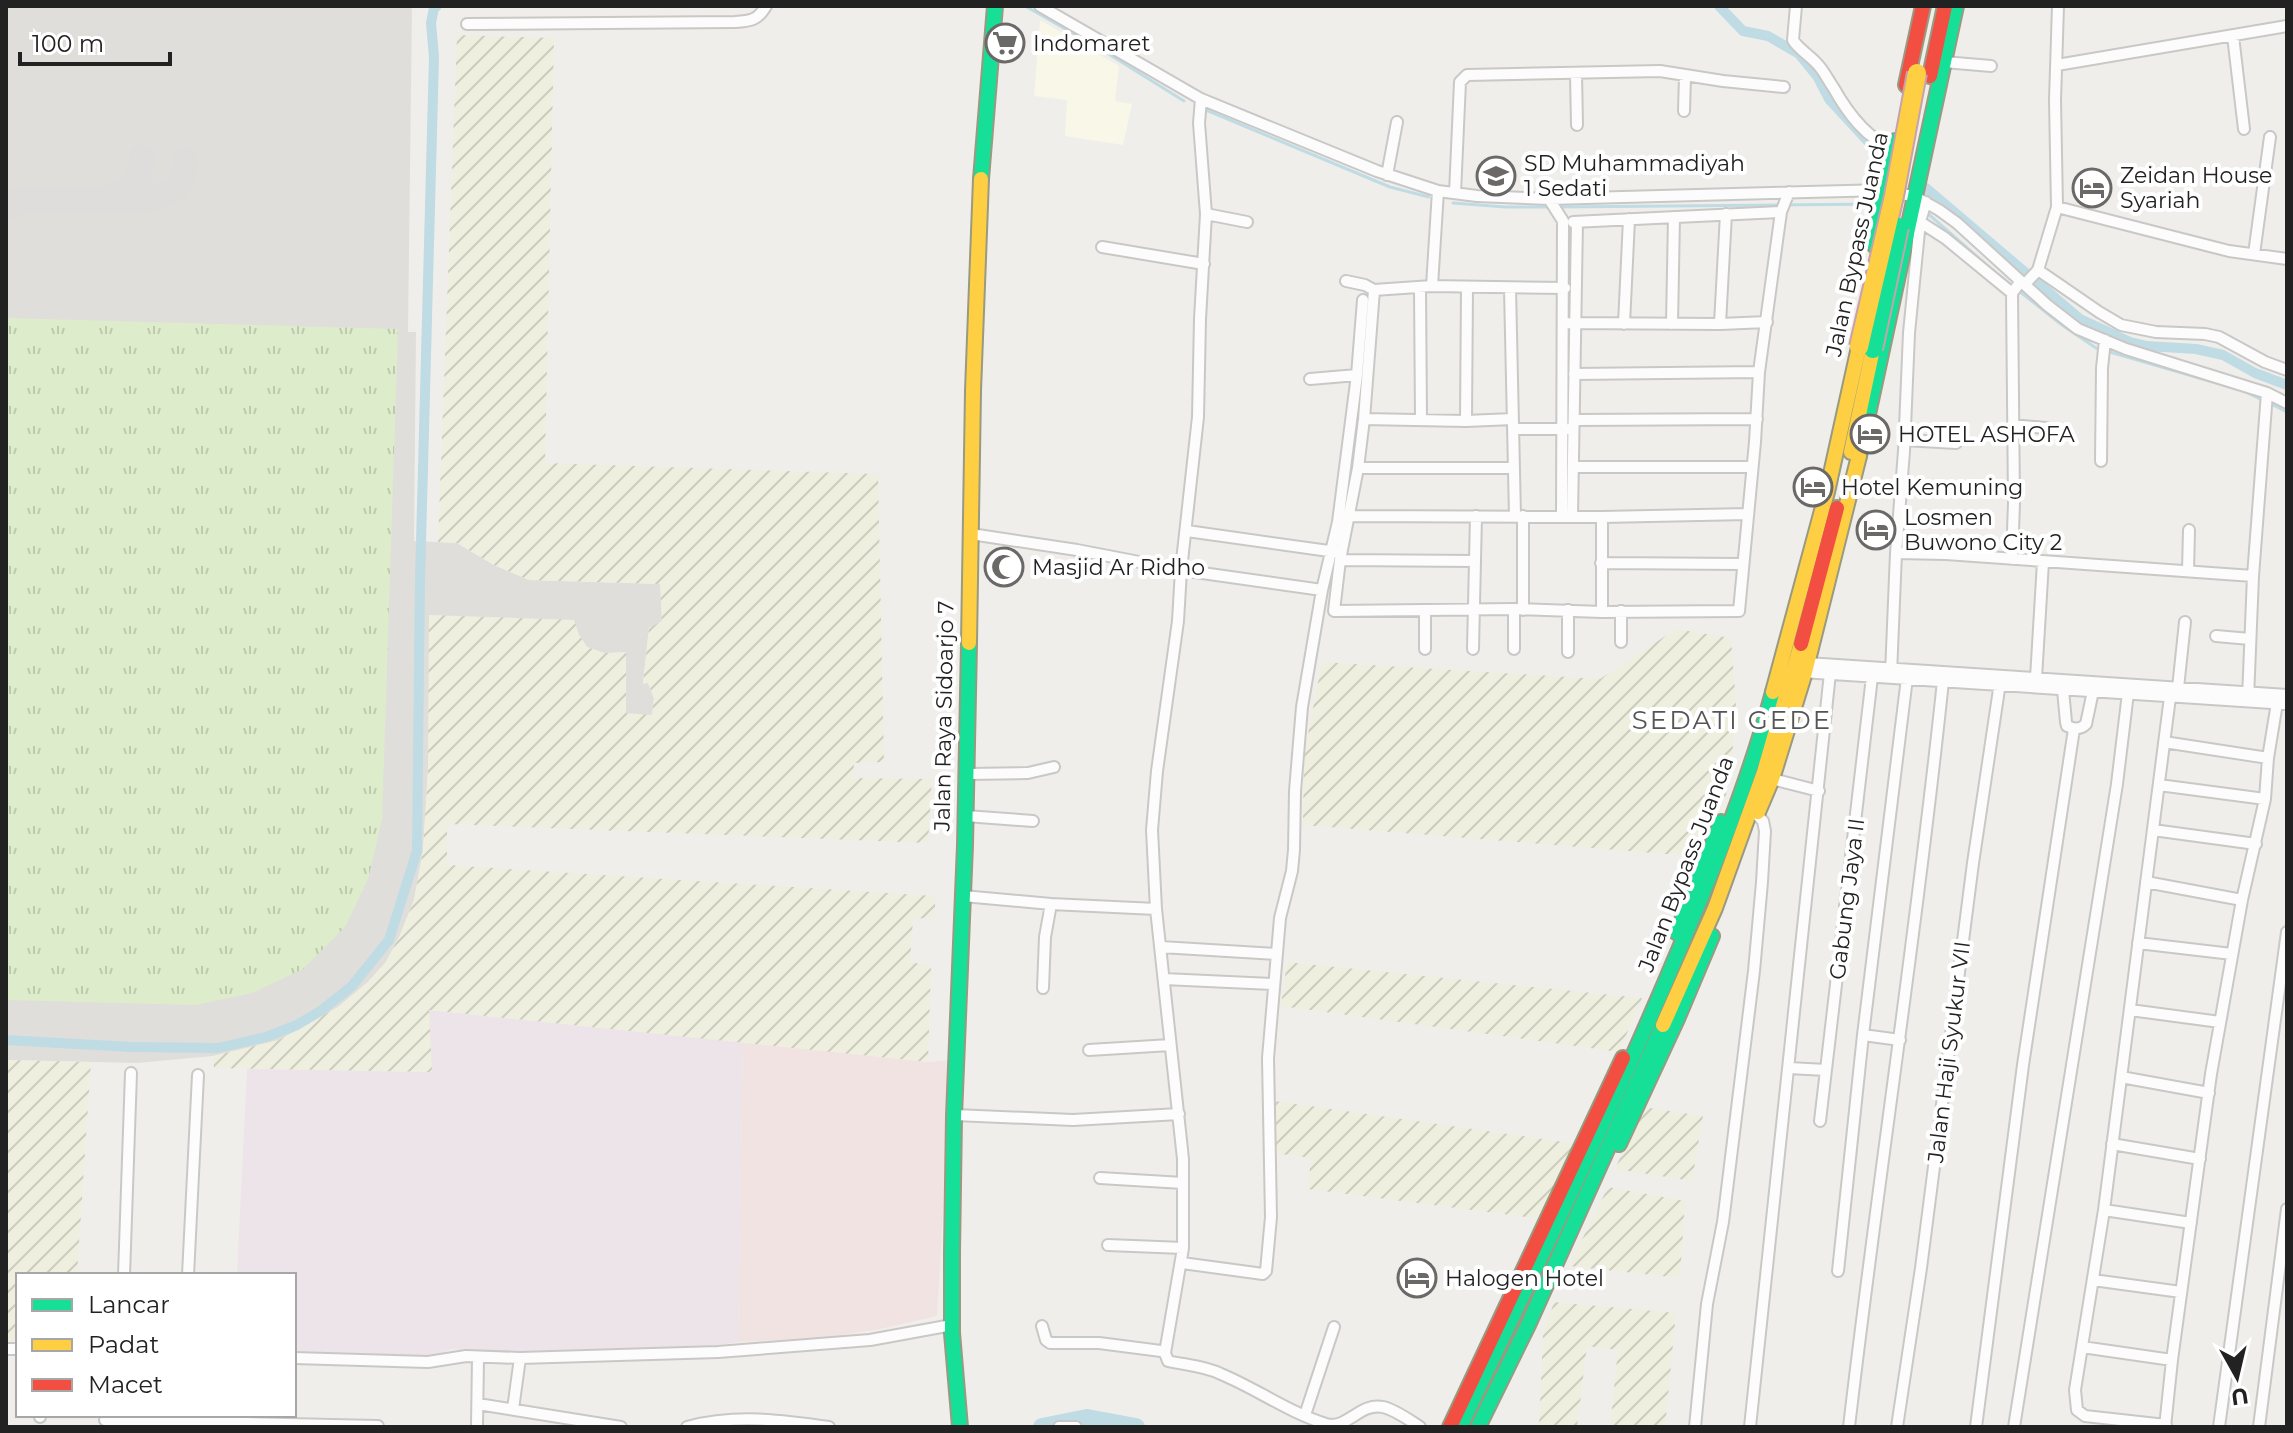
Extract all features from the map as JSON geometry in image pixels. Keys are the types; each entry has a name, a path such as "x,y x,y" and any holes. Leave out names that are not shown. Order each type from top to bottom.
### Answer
{"main road":[{"name":"Jalan Raya Sidoarjo 7","path":"960,1427 952,1325 955,1115 968,774 979,185 995,6"},
{"path":"1858,391 1883,199 1923,6"},
{"name":"Jalan Bypass Juanda","path":"1797,668 1785,638 1838,435 1871,353 1924,74 1932,6"},
{"name":"Jalan Bypass Juanda","path":"1924,74 1945,6"},
{"path":"1858,391 1918,210 1956,6"},
{"name":"Jalan Bypass Juanda","path":"1478,1427 1507,1347 1635,1070 1749,771 1797,668 1830,557 1858,391"},
{"path":"1635,1070 1671,951 1753,737 1785,638"},
{"path":"1635,1070 1677,1019 1722,912 1772,779 1797,668"},
{"path":"1450,1427 1507,1347"},
{"path":"1488,1427 1507,1347"},
{"name":"Jalan Bypass Juanda","path":"1460,1427 1507,1347"}],"street":[{"path":"467,24 752,21 766,6"},
{"path":"1040,6 1201,99 1387,175 1438,191 1550,202 1883,199 1918,210 1957,223 2078,329 2104,347 2126,349 2287,403"},
{"path":"1796,6 1795,44 1821,68 1850,114 1870,135 1894,149"},
{"path":"2012,559 2012,425 2024,282 2057,207 2058,6"},
{"path":"2057,65 2287,26"},
{"path":"2233,36 2244,129"},
{"path":"1944,62 1991,66"},
{"path":"1455,193 1460,82 1470,74 1660,71 1784,87"},
{"path":"1576,74 1577,125"},
{"path":"1684,111 1685,76"},
{"path":"1201,99 1199,123 1206,214 1198,417 1178,621 1152,824 1156,909 1179,1114 1183,1183 1182,1263 1165,1353 1168,1361 1218,1372 1282,1407 1336,1425 1364,1409 1381,1407 1397,1412 1420,1427"},
{"path":"1387,175 1397,122"},
{"path":"2254,254 2270,137"},
{"path":"1432,286 1438,191"},
{"path":"1550,202 1561,219 1561,323 1573,467 1567,517"},
{"path":"1561,219 1577,222 1726,214 1785,202"},
{"path":"1374,290 1358,468 1334,611 1739,611 1759,372 1785,202"},
{"path":"2057,207 2229,251 2287,259"},
{"path":"1918,210 1945,238 2024,282 2099,312 2121,325 2156,332 2219,337 2265,362 2287,370"},
{"path":"1891,673 1918,210"},
{"path":"1206,214 1247,222"},
{"path":"1720,324 1726,214"},
{"path":"1672,324 1674,217"},
{"path":"1624,324 1629,219"},
{"path":"1567,517 1577,222"},
{"path":"1102,247 1204,264"},
{"path":"1346,281 1374,290 1432,286 1575,288"},
{"path":"1466,421 1467,287"},
{"path":"1420,288 1421,420"},
{"path":"1510,288 1514,468 1519,516 1518,610 1514,649"},
{"path":"1182,1263 1263,1274 1266,1271 1271,1217 1268,1058 1280,918 1292,871 1302,707 1322,590 1338,522 1357,375 1363,300"},
{"path":"1561,323 1767,322"},
{"path":"2101,461 2104,347"},
{"path":"1574,374 1759,372"},
{"path":"1310,379 1357,375"},
{"path":"2248,696 2253,576 2267,398"},
{"path":"1364,419 1571,426 1757,419"},
{"path":"2012,425 2046,428"},
{"path":"1904,440 1956,443"},
{"path":"1573,467 1752,467"},
{"path":"1358,468 1514,468"},
{"path":"1350,516 1748,514"},
{"path":"1473,649 1476,516"},
{"path":"1602,517 1602,612"},
{"path":"2188,571 2189,530"},
{"path":"1187,531 1330,551 1341,556 1475,561"},
{"path":"971,534 1181,570 1322,590"},
{"path":"1896,553 2253,576"},
{"path":"2036,678 2043,562"},
{"path":"1601,563 1743,564"},
{"path":"1425,610 1425,649"},
{"path":"1568,610 1568,652"},
{"path":"1621,611 1621,642"},
{"path":"2185,622 2164,742 2104,1210 2075,1390 2076,1404 2085,1416 2166,1426 2181,1292 2220,1022 2242,900 2265,799 2268,758 2282,703 2248,696"},
{"path":"2216,636 2250,639"},
{"path":"1797,668 2001,681 2063,690 2128,693 2145,690"},
{"path":"1797,668 1872,677 1891,673 1907,678 1943,681 2036,678 2174,693 2287,695"},
{"path":"1750,1427 1830,673"},
{"name":"Gabung Jaya II","path":"1820,1121 1872,677"},
{"path":"1838,1271 1863,1035 1907,678"},
{"path":"1849,1427 1943,681"},
{"name":"Jalan Haji Syukur VII","path":"1897,1427 1921,1268 1973,863 2001,681"},
{"path":"2063,690 2067,726 2074,729 2086,724 2093,691"},
{"path":"2014,1427 2117,784 2128,693"},
{"path":"1976,1427 2023,1065 2074,729"},
{"path":"2164,742 2268,758"},
{"path":"968,774 1028,773 1054,767"},
{"path":"1772,779 1819,791"},
{"path":"2159,785 2265,799"},
{"path":"1695,1427 1707,1304 1723,1222 1754,971 1765,831 1763,821 1757,815"},
{"path":"966,816 1033,821"},
{"path":"2153,830 2256,844"},
{"path":"2146,882 2242,900"},
{"path":"963,896 1156,909"},
{"path":"1043,988 1045,937 1051,904"},
{"path":"2219,1427 2287,932"},
{"path":"2138,943 2232,954"},
{"path":"1161,947 1277,954"},
{"path":"1164,979 1274,984"},
{"path":"2130,1010 2220,1022"},
{"path":"1863,1035 1900,1040"},
{"path":"1089,1050 1170,1045"},
{"path":"1789,1068 1826,1070"},
{"path":"124,1273 131,1073"},
{"path":"188,1273 198,1075"},
{"path":"2121,1077 2209,1093"},
{"path":"955,1115 1073,1120 1179,1114"},
{"path":"2112,1144 2200,1159"},
{"path":"1100,1178 1183,1183"},
{"path":"2259,1427 2287,1209"},
{"path":"2104,1210 2191,1223"},
{"path":"1108,1245 1183,1248"},
{"path":"2093,1280 2181,1292"},
{"path":"296,1358 428,1362 466,1356 520,1358 718,1352 870,1340 952,1325"},
{"path":"1042,1326 1050,1343 1099,1343 1156,1349 1165,1353"},
{"path":"1305,1415 1334,1327"},
{"path":"2082,1347 2172,1360"},
{"path":"477,1425 478,1358"},
{"path":"513,1409 520,1358"},
{"path":"478,1404 621,1427"},
{"path":"105,1421 231,1426 281,1419 378,1426"},
{"path":"687,1427 713,1421 774,1419 829,1427"},
{"path":"1059,1427 1076,1427"}],"shaded area":[{"path":"6,6 412,6 408,332 416,332 414,541 457,543 494,565 529,580 661,584 662,622 649,628 643,683 648,683 654,698 652,716 626,714 604,653 587,647 579,635 428,770 423,851 414,900 386,962 338,1007 279,1041 213,1056 137,1063 6,1060"},
{"path":"1040,20 1119,66 1115,101 1132,104 1123,145 1065,136 1067,100 1034,96"},
{"path":"428,1010 743,1042 738,1342 690,1349 533,1353 451,1349 427,1359 296,1355 296,1273 237,1273 247,1069 431,1072"},
{"path":"743,1042 928,1062 952,1060 937,1316 822,1338 738,1342"}],"green space":[{"path":"457,35 554,38 545,463 878,474 884,762 854,763 853,778 932,779 928,843 447,824 447,865 935,896 935,917 913,919 910,962 931,966 928,1062 429,1010 432,1072 214,1068 213,1056 279,1040 338,1007 386,962 400,935 414,900 423,851 428,770 429,615 574,620 587,647 604,653 626,652 626,713 652,715 654,698 648,683 643,684 649,628 662,621 660,584 529,580 494,565 457,543 438,542"},
{"path":"6,318 398,329 382,819 368,879 345,927 303,969 252,993 195,1005 6,1000"},
{"path":"1676,629 1731,638 1737,718 1726,795 1704,857 1303,825 1304,754 1322,662 1600,679"},
{"path":"1287,962 1642,998 1619,1052 1281,1006"},
{"path":"6,1060 91,1062 77,1273 16,1273 16,1347 6,1347"},
{"path":"1275,1101 1578,1144 1541,1219 1308,1189 1311,1158 1274,1153"},
{"path":"1643,1107 1703,1116 1692,1181 1615,1169"},
{"path":"1608,1187 1685,1201 1680,1278 1569,1266"},
{"path":"1554,1302 1676,1313 1665,1427 1610,1427 1618,1350 1587,1346 1577,1427 1539,1427 1543,1335"}],"waterway":[{"path":"6,1040 218,1048 266,1037 297,1025 322,1010 352,986 389,940 417,851 420,580 434,57 431,23 437,6"},
{"path":"1025,6 1184,101"},
{"path":"1719,6 1743,31 1768,36 1799,54 1817,76 1829,99 1876,150"},
{"path":"1206,110 1390,187 1429,197"},
{"path":"1926,188 2080,319 2130,342 2223,355 2255,373 2287,385"},
{"path":"1453,203 1551,207"},
{"path":"1559,207 1879,204"},
{"path":"1926,212 1996,273 2096,348 2244,391 2262,400"},
{"path":"2269,403 2287,412"},
{"path":"1042,1427 1087,1418 1136,1427"}],"taxiway":[{"path":"108,199 137,179 142,158"},
{"path":"6,207 20,200 152,200 178,186 185,159"}],"traffic: fast":[{"path":"981,179 995,6"},
{"path":"1859,456 1956,6"},
{"path":"1874,245 1895,141"},
{"path":"1873,349 1899,227"},
{"path":"960,1427 952,1333 952,1252 969,643"},
{"path":"1460,1427 1668,976 1739,801 1773,692"},
{"path":"1677,933 1721,822"},
{"path":"1619,1144 1712,936"},
{"path":"1478,1427 1528,1325 1663,1025"}],"traffic: slow":[{"path":"1859,347 1894,196 1917,73"},
{"path":"969,643 973,391 981,179"},
{"path":"1773,692 1827,492 1859,347"},
{"path":"1851,452 1873,349"},
{"path":"1758,812 1772,779 1805,672 1859,456"},
{"path":"1663,1025 1715,908 1764,772 1801,644"}],"traffic: jam":[{"path":"1906,85 1923,6"},
{"path":"1930,76 1945,6"},
{"path":"1801,644 1837,508"},
{"path":"1450,1427 1623,1058"}],"place":[{"name":"Indomaret","path":"1005,43"},
{"name":"SD Muhammadiyah 1 Sedati","path":"1496,176"},
{"name":"Zeidan House Syariah","path":"2092,188"},
{"name":"HOTEL ASHOFA","path":"1870,434"},
{"name":"Hotel Kemuning","path":"1813,487"},
{"name":"Losmen Buwono City 2","path":"1876,530"},
{"name":"Masjid Ar Ridho","path":"1004,567"},
{"name":"Halogen Hotel","path":"1417,1278"}],"district":[{"name":"SEDATI GEDE","path":"1732,720"}]}
